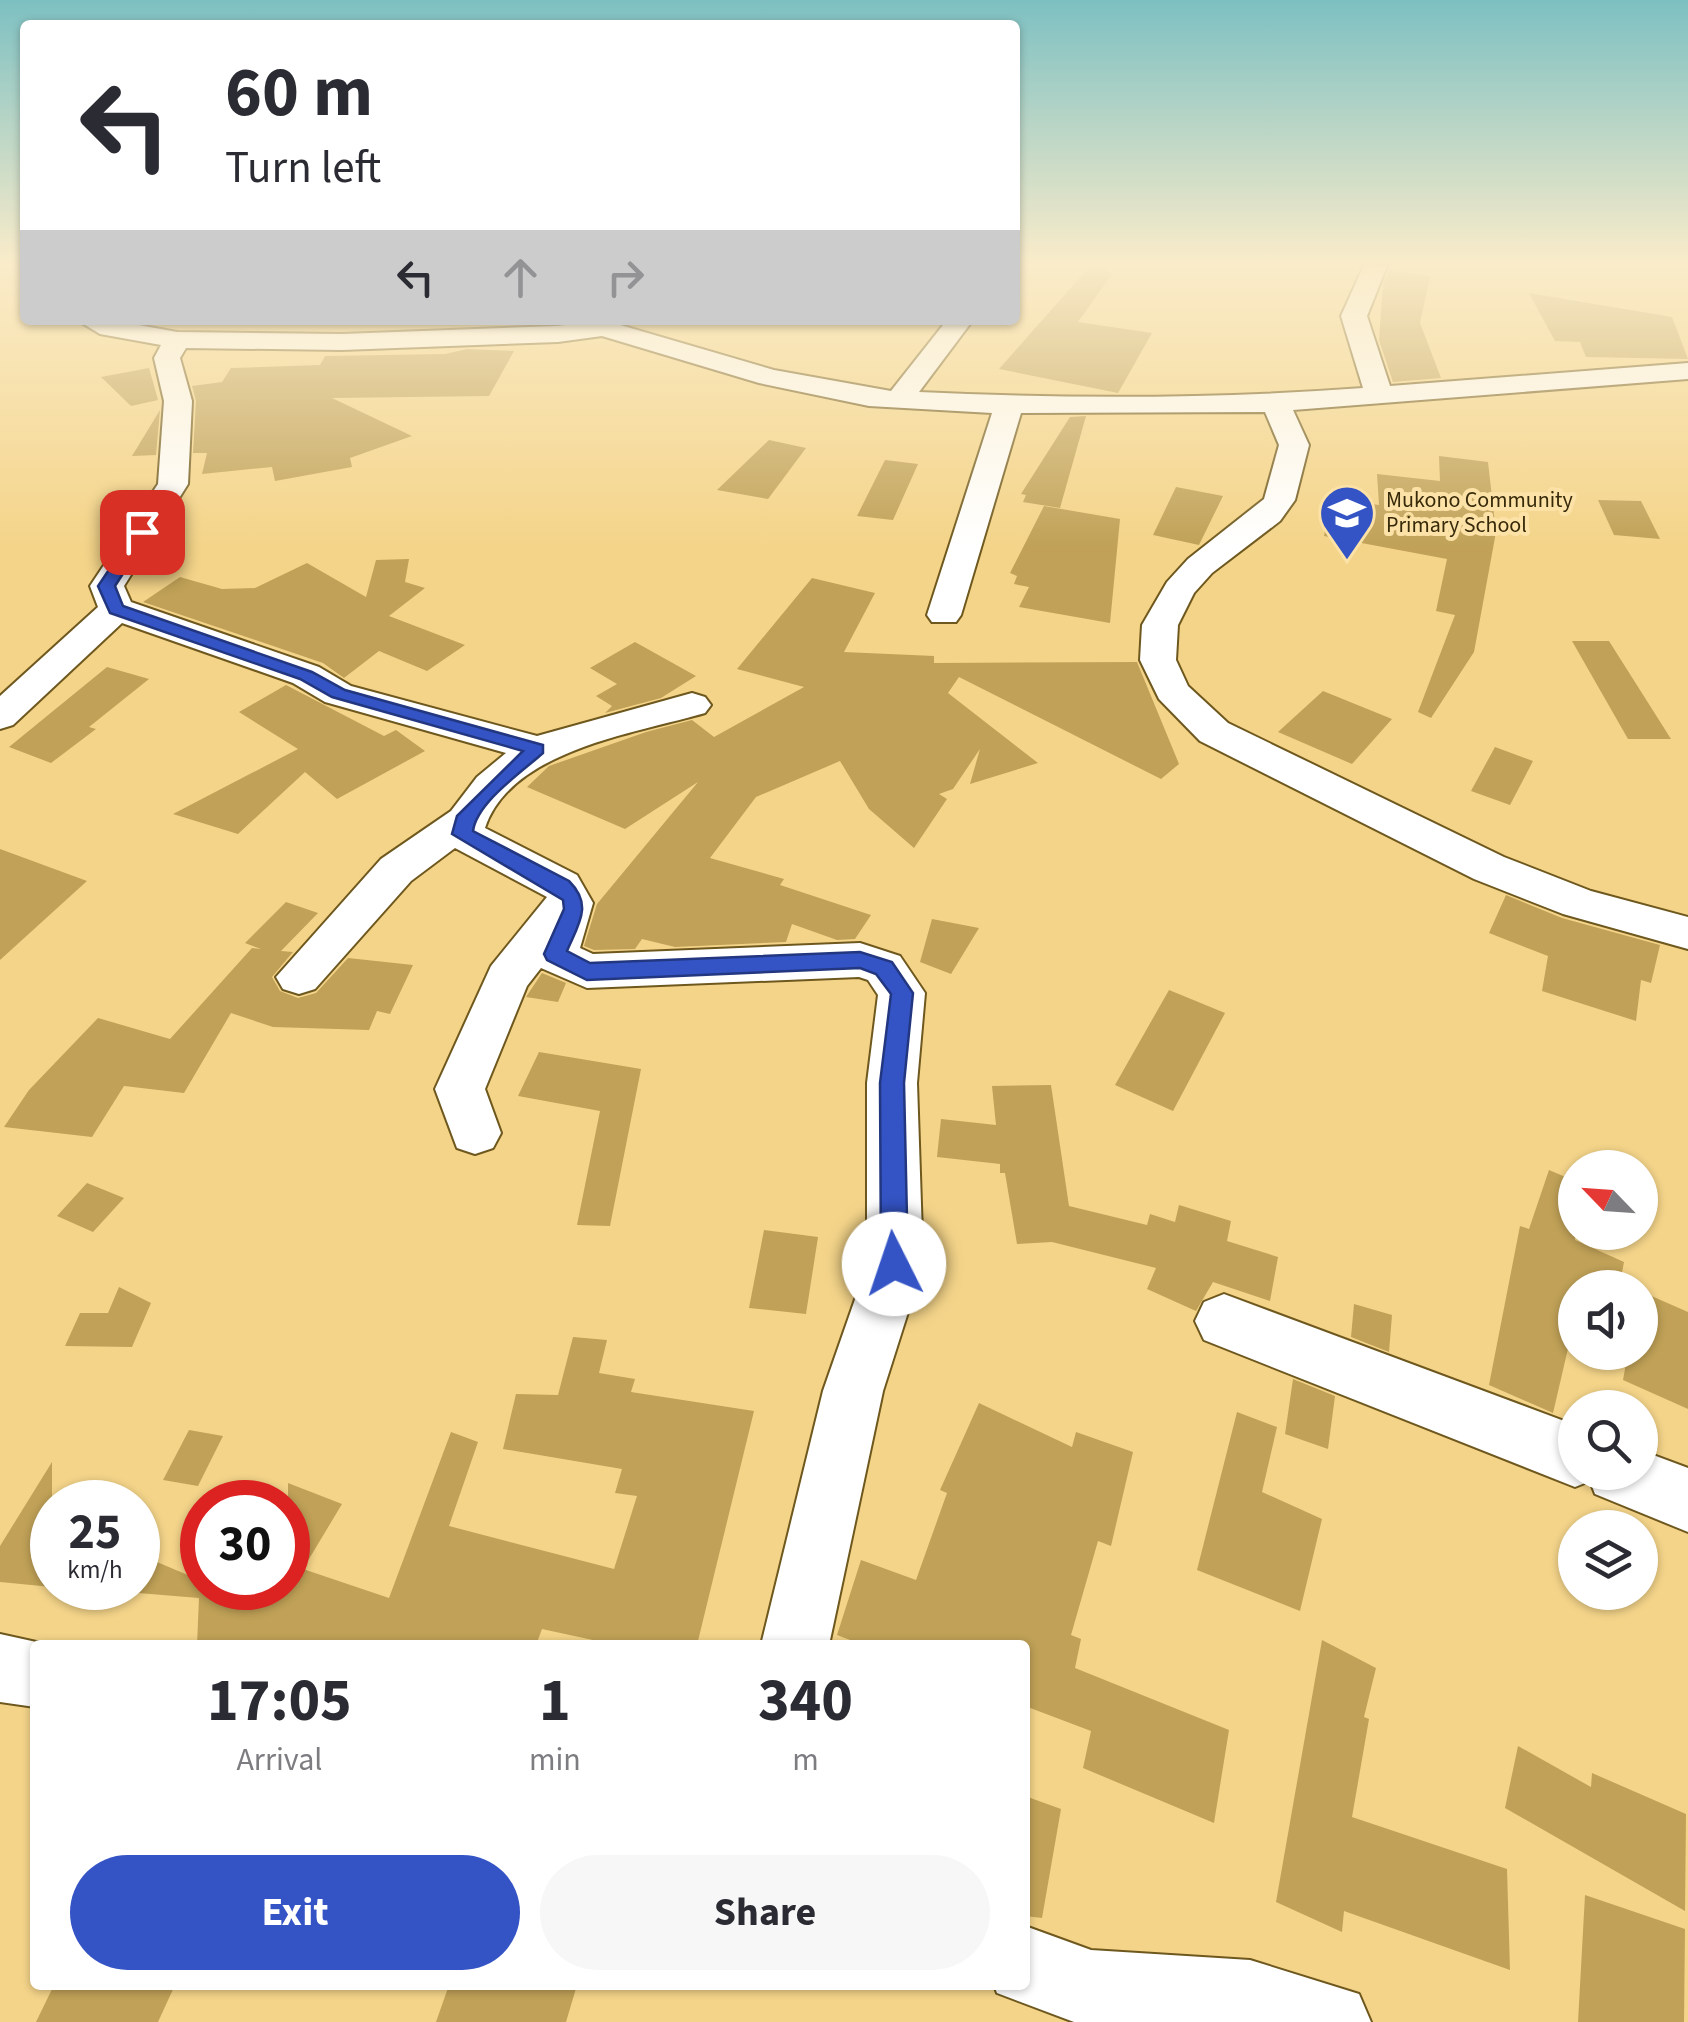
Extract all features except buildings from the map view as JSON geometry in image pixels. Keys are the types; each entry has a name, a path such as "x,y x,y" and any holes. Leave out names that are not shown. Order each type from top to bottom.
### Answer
{"street":[{"path":"168,359 178,401 173,484 106,586 116,609 306,675 338,694 537,749"},
{"path":"710,359 769,377 898,401 1009,405 1276,403 1688,371"},
{"path":"898,401 930,359"},
{"path":"1367,359 1380,396"},
{"path":"1276,403 1294,445 1279,500 1269,514 1200,566 1172,601 1160,626 1158,660 1172,691 1214,732 1490,868 1579,902 1688,933"},
{"path":"944,615 1009,405"},
{"path":"0,716 116,609"},
{"path":"299,977 396,870 464,821 537,749 692,705"},
{"path":"464,821 462,834 562,886 573,897 574,909 555,954 587,971 860,960 884,968 902,993 892,1083 894,1264 853,1391 796,1640"},
{"path":"475,1134 460,1089 507,978 573,897"},
{"path":"1224,1321 1558,1449"},
{"path":"1658,1488 1688,1500"},
{"path":"0,1668 30,1672"},
{"path":"1066,1992 1250,1999 1331,2022"}],"place":[{"name":"Mukono Community Primary School","path":"1347,562"}],"route":[{"path":"142,532 106,586 116,609 306,675 338,694 505,737 537,749 490,791 464,821 462,834 562,886 573,897 574,909 555,954 587,971 860,960 884,968 902,993 892,1083 894,1264"}]}
